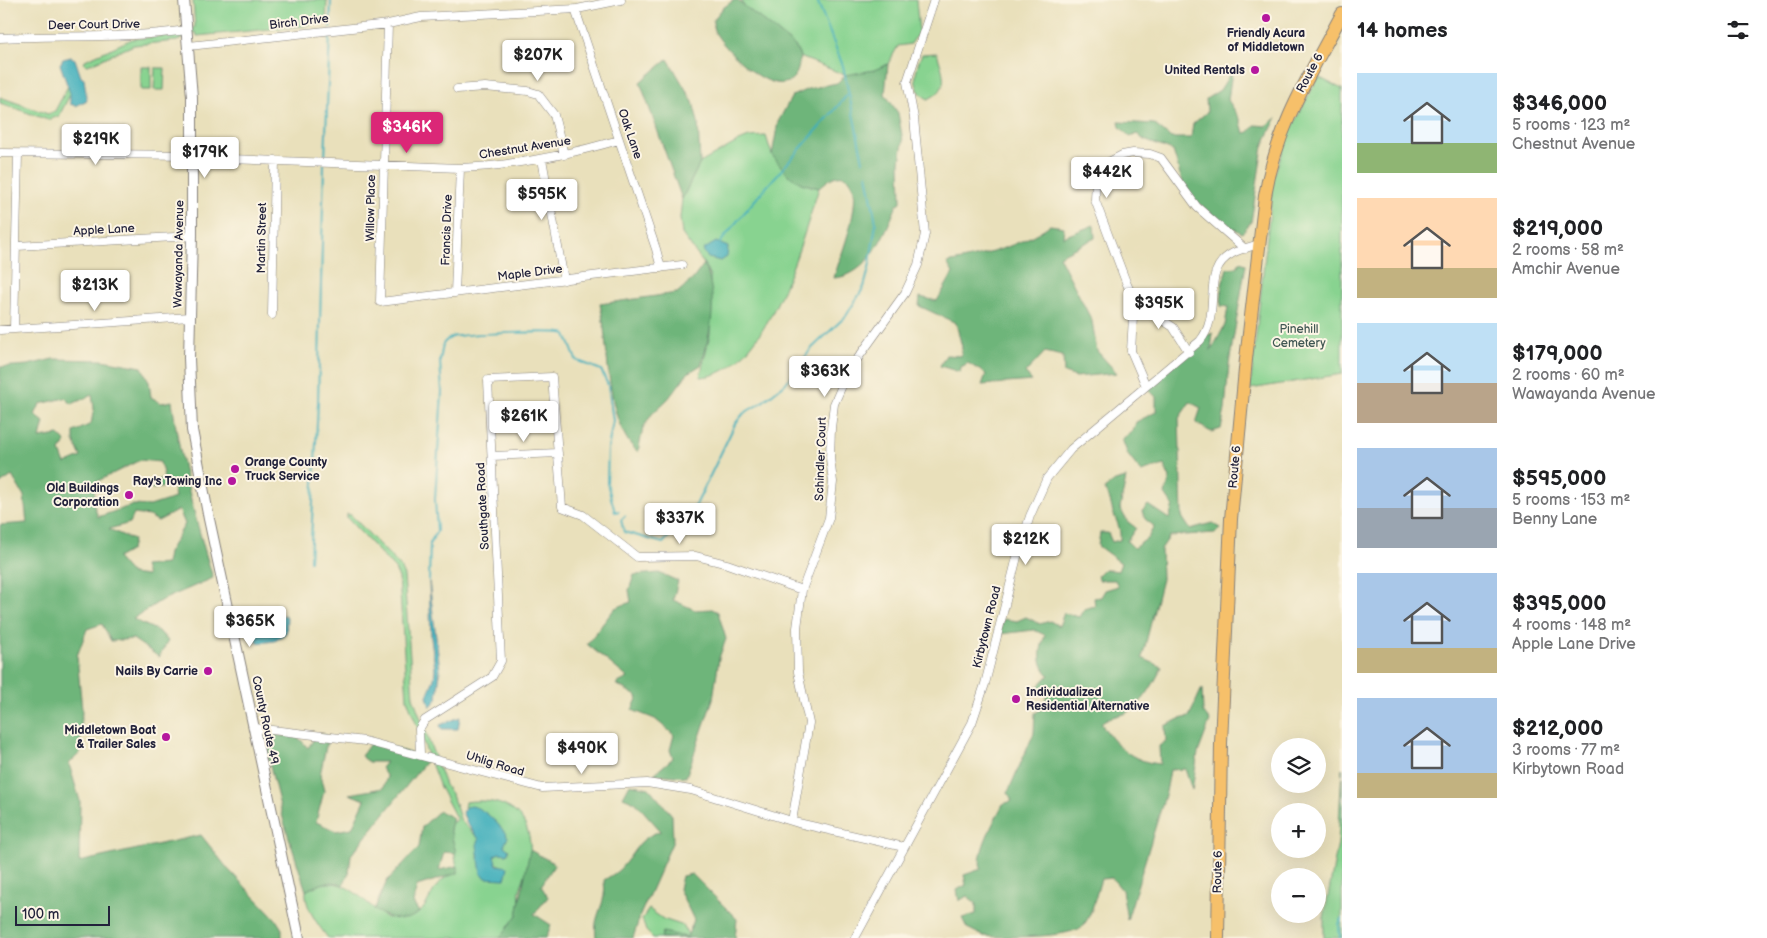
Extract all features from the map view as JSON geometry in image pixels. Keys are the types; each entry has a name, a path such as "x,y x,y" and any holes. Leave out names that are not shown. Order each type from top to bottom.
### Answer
{"main road":[{"name":"Route 6","path":"1218,938 1221,743 1229,550 1236,455 1259,244 1269,174 1283,127 1342,14"}],"street":[{"name":"Wawayanda Avenue","path":"184,0 193,155 189,358"},
{"name":"Birch Drive","path":"188,46 388,24 429,17 575,9 622,0"},
{"name":"Schindler Court","path":"792,821 809,723 798,672 797,651 802,590 829,518 833,482 830,458 830,428 834,404 848,372 906,292 918,265 925,234 914,118 907,82 934,0"},
{"name":"Oak Lane","path":"575,9 661,268"},
{"name":"Willow Place","path":"380,302 388,24"},
{"name":"Deer Court Drive","path":"0,38 149,36 187,30"},
{"path":"457,89 485,87 528,90 538,94 554,115 564,155"},
{"name":"Chestnut Avenue","path":"0,153 193,155 206,158 460,168 494,167 542,159 619,140"},
{"path":"1146,386 1131,351 1130,332 1135,302 1094,194 1098,174 1105,164 1133,153 1150,154 1161,158 1197,207 1244,249"},
{"path":"14,329 18,154"},
{"path":"542,159 564,280"},
{"name":"Martin Street","path":"272,315 275,160"},
{"name":"Francis Drive","path":"456,294 460,168"},
{"name":"Apple Lane","path":"17,246 192,236"},
{"name":"Kirbytown Road","path":"855,938 954,760 972,723 985,684 1017,557 1035,503 1047,478 1058,462 1072,449 1200,342 1210,327 1212,284 1216,270 1225,258 1259,244"},
{"name":"Maple Drive","path":"380,302 682,266"},
{"path":"1135,302 1173,326 1189,352"},
{"path":"0,330 190,317"},
{"name":"County Route 49","path":"189,358 190,406 196,458 299,938"},
{"name":"Southgate Road","path":"420,754 419,729 425,720 492,677 501,662 488,380 552,377 562,507 583,514 637,557 696,556 727,564 802,590"},
{"path":"492,456 558,453"},
{"name":"Uhlig Road","path":"255,728 365,741 420,754 533,787 565,789 616,784 658,784 691,790 792,821 904,847"}],"green space":[{"path":"193,0 327,0 326,21 303,26 197,36 196,32 177,41 134,45 88,65 84,64 85,60 132,39 176,35 195,27"},
{"path":"737,0 795,46 800,57 799,67 789,81 778,83 766,80 740,62 720,40 714,31 713,20 723,8"},
{"path":"741,0 916,0 919,32 911,44 898,46 888,64 865,75 845,75 800,57 795,46 743,6"},
{"path":"937,53 943,74 943,85 935,95 928,99 922,95 916,85 917,66 922,54"},
{"path":"668,59 693,102 698,122 700,163 682,199 640,82"},
{"path":"888,64 885,94 898,113 903,141 900,162 901,202 897,205 881,240 866,261 857,270 834,278 851,225 855,195 852,184 846,177 839,176 831,178 819,188 801,183 788,175 772,155 778,122 792,96 808,89 837,83 845,75 874,70"},
{"path":"141,67 151,67 151,90 141,90"},
{"path":"155,68 165,68 164,90 154,90"},
{"path":"1232,71 1228,100 1240,119 1244,133 1249,132 1255,125 1267,126 1277,117 1263,146 1251,222 1242,233 1210,212 1189,192 1182,181 1173,151 1144,140 1137,134 1130,137 1120,127 1119,122 1154,124 1171,138 1191,138 1193,124 1207,112 1206,99 1220,90"},
{"name":"Pinehill Cemetery","path":"1318,77 1342,89 1342,374 1250,389 1274,175 1291,129"},
{"path":"70,82 75,85 59,116 48,120 0,103 0,97 48,114 55,111"},
{"path":"766,136 772,155 801,183 819,188 792,270 763,330 744,354 724,370 700,377 710,334 710,276 704,264 682,234 680,218 682,199 700,163 739,141 749,137"},
{"path":"1050,225 1064,227 1063,237 1094,225 1095,238 1059,256 1092,321 1097,351 1117,373 1076,377 1064,373 1063,356 1045,352 1025,373 1032,381 982,385 986,374 968,363 961,367 960,372 940,366 946,355 961,356 962,347 956,323 919,306 920,297 937,301 953,273 947,263 1001,249 1026,239"},
{"path":"1240,262 1246,264 1229,364 1225,410 1221,429 1211,432 1196,423 1201,408 1190,402 1179,418 1182,517 1190,529 1212,523 1221,528 1215,533 1170,536 1161,549 1162,579 1142,658 1162,667 1138,705 1126,713 1101,723 1125,751 1141,760 1160,764 1159,746 1166,741 1165,726 1179,719 1189,717 1202,688 1203,712 1210,721 1198,753 1192,790 1185,769 1170,770 1166,792 1127,920 1122,890 1112,878 1101,879 1089,915 1083,926 1076,930 1036,936 984,936 967,928 962,918 976,914 976,903 967,896 959,901 957,890 966,885 964,875 981,869 981,854 991,827 1003,804 1012,801 1008,792 1034,733 1035,713 1044,708 1047,693 1036,688 1049,675 1041,661 1045,635 1034,630 1000,634 1003,619 1017,621 1026,617 1040,624 1050,621 1059,626 1064,613 1079,617 1084,609 1095,606 1094,598 1101,597 1105,590 1118,586 1115,580 1099,580 1097,576 1104,569 1118,571 1121,563 1098,546 1100,533 1108,533 1112,542 1120,540 1120,532 1109,498 1104,489 1115,481 1126,478 1120,508 1127,521 1136,528 1127,541 1134,548 1148,538 1154,526 1145,519 1142,511 1148,505 1169,519 1173,506 1165,494 1170,478 1164,465 1141,472 1128,455 1122,439 1133,431 1136,422 1156,412 1156,397 1147,388 1179,360 1185,358 1196,342 1213,333 1211,351 1225,325 1228,307 1221,306 1222,285 1227,268 1237,267"},
{"path":"704,264 709,276 712,314 708,340 701,365 688,373 668,399 652,414 643,428 638,452 627,439 619,423 614,404 600,304 677,293 693,279"},
{"path":"53,359 102,360 142,367 149,382 151,397 161,403 172,401 179,446 189,490 213,578 160,601 133,619 160,632 168,641 159,657 133,639 111,641 102,624 87,629 77,656 82,710 80,753 69,764 80,801 79,862 201,835 228,869 275,918 282,929 282,938 0,938 0,525 27,523 24,496 12,476 0,484 0,367 28,365","holes":["92,395 94,408 91,424 74,432 74,441 81,457 65,464 60,451 66,442 59,435 40,438 44,422 35,415 40,404 65,398 72,404","140,460 160,462 164,477 148,486 153,489 173,486 175,498 150,506 133,505 98,517 93,502 96,482","179,510 185,524 168,553 166,564 144,566 147,576 131,574 117,558 131,550 133,540 109,529 130,523 134,514 149,516 158,521"]},
{"path":"347,514 351,515 400,566 404,576 413,697 445,785 452,795 461,821 479,839 478,859 506,876 501,866 494,861 494,856 499,853 507,854 509,851 504,846 504,841 466,807 464,808 465,802 493,802 504,805 522,819 527,829 530,842 530,857 520,890 518,911 512,923 500,938 328,938 320,928 307,903 306,891 319,885 330,883 350,889 387,918 412,916 421,911 441,881 458,873 450,829 451,823 457,820 440,787 407,699 399,578 395,569 347,518"},
{"path":"659,573 678,581 673,600 695,610 712,609 718,612 726,639 719,658 713,699 686,777 654,774 673,758 670,750 674,735 655,719 632,710 638,697 616,684 628,678 587,644 615,608 631,602 629,590 634,575"},
{"path":"262,734 298,737 308,748 317,734 326,735 327,742 320,775 324,791 316,822 336,831 352,828 365,800 349,794 383,788 387,777 381,768 386,762 369,762 361,756 372,741 428,759 351,855 349,873 343,885 334,882 324,883 306,891 284,822"},
{"path":"1342,768 1342,938 1324,938 1326,907 1338,843"},
{"path":"630,784 649,788 672,815 673,841 641,913 633,938 596,938 596,922 604,897 604,880 620,869 642,842 661,831 635,802 623,797"},
{"path":"439,811 453,818 450,829 456,853 444,852 439,870 458,866 458,873 417,886 413,903 419,912 414,916 396,919 374,910 387,881 419,847 422,827"},
{"path":"530,850 555,864 541,886 548,897 534,914 551,925 546,938 500,938 517,915"},
{"path":"692,874 737,919 735,938 661,938 663,932 687,937 694,920 679,889 682,876"},
{"path":"649,909 663,919 684,926 689,938 653,938 646,931 642,919"}],"water":[{"path":"71,57 75,59 81,77 84,79 87,100 76,106 70,104 70,93 60,64 63,59"},
{"path":"716,242 728,247 727,257 721,261 708,258 703,250"},
{"path":"429,581 440,670 437,699 430,707 427,696 434,679 435,669 431,638"},
{"path":"284,615 287,617 286,633 275,641 258,643 254,635 258,624"},
{"path":"460,717 458,729 442,729 440,725"},
{"path":"472,806 482,810 492,818 508,837 504,846 509,850 507,854 499,853 494,856 497,865 508,867 505,879 486,878 481,874 477,845 479,839 468,825 462,812 466,807"}],"waterway":[{"path":"330,27 331,0"},
{"path":"817,0 843,66 863,161"},
{"path":"325,159 330,32"},
{"path":"720,243 751,204 848,94"},
{"path":"310,561 318,403 324,164"},
{"path":"625,516 621,520 624,532 663,543 696,505 735,424 744,413 761,403 785,384 811,349 846,316 864,287 869,269 876,223 867,174"},
{"path":"429,581 430,543 437,531 435,499 442,392 440,361 443,344 452,337 547,332 566,334 576,360 601,370 608,385 613,421 608,449 607,483 615,512 619,511"},
{"path":"1340,938 1339,924 1342,919"}],"place":[{"name":"Friendly Acura of Middletown","path":"1266,18"},
{"name":"United Rentals","path":"1255,70"},
{"name":"Orange County Truck Service","path":"235,469"},
{"name":"Ray's Towing Inc","path":"232,481"},
{"name":"Old Buildings Corporation","path":"129,495"},
{"name":"Nails By Carrie","path":"208,671"},
{"name":"Individualized Residential Alternative","path":"1016,699"},
{"name":"Middletown Boat & Trailer Sales","path":"166,737"}]}
